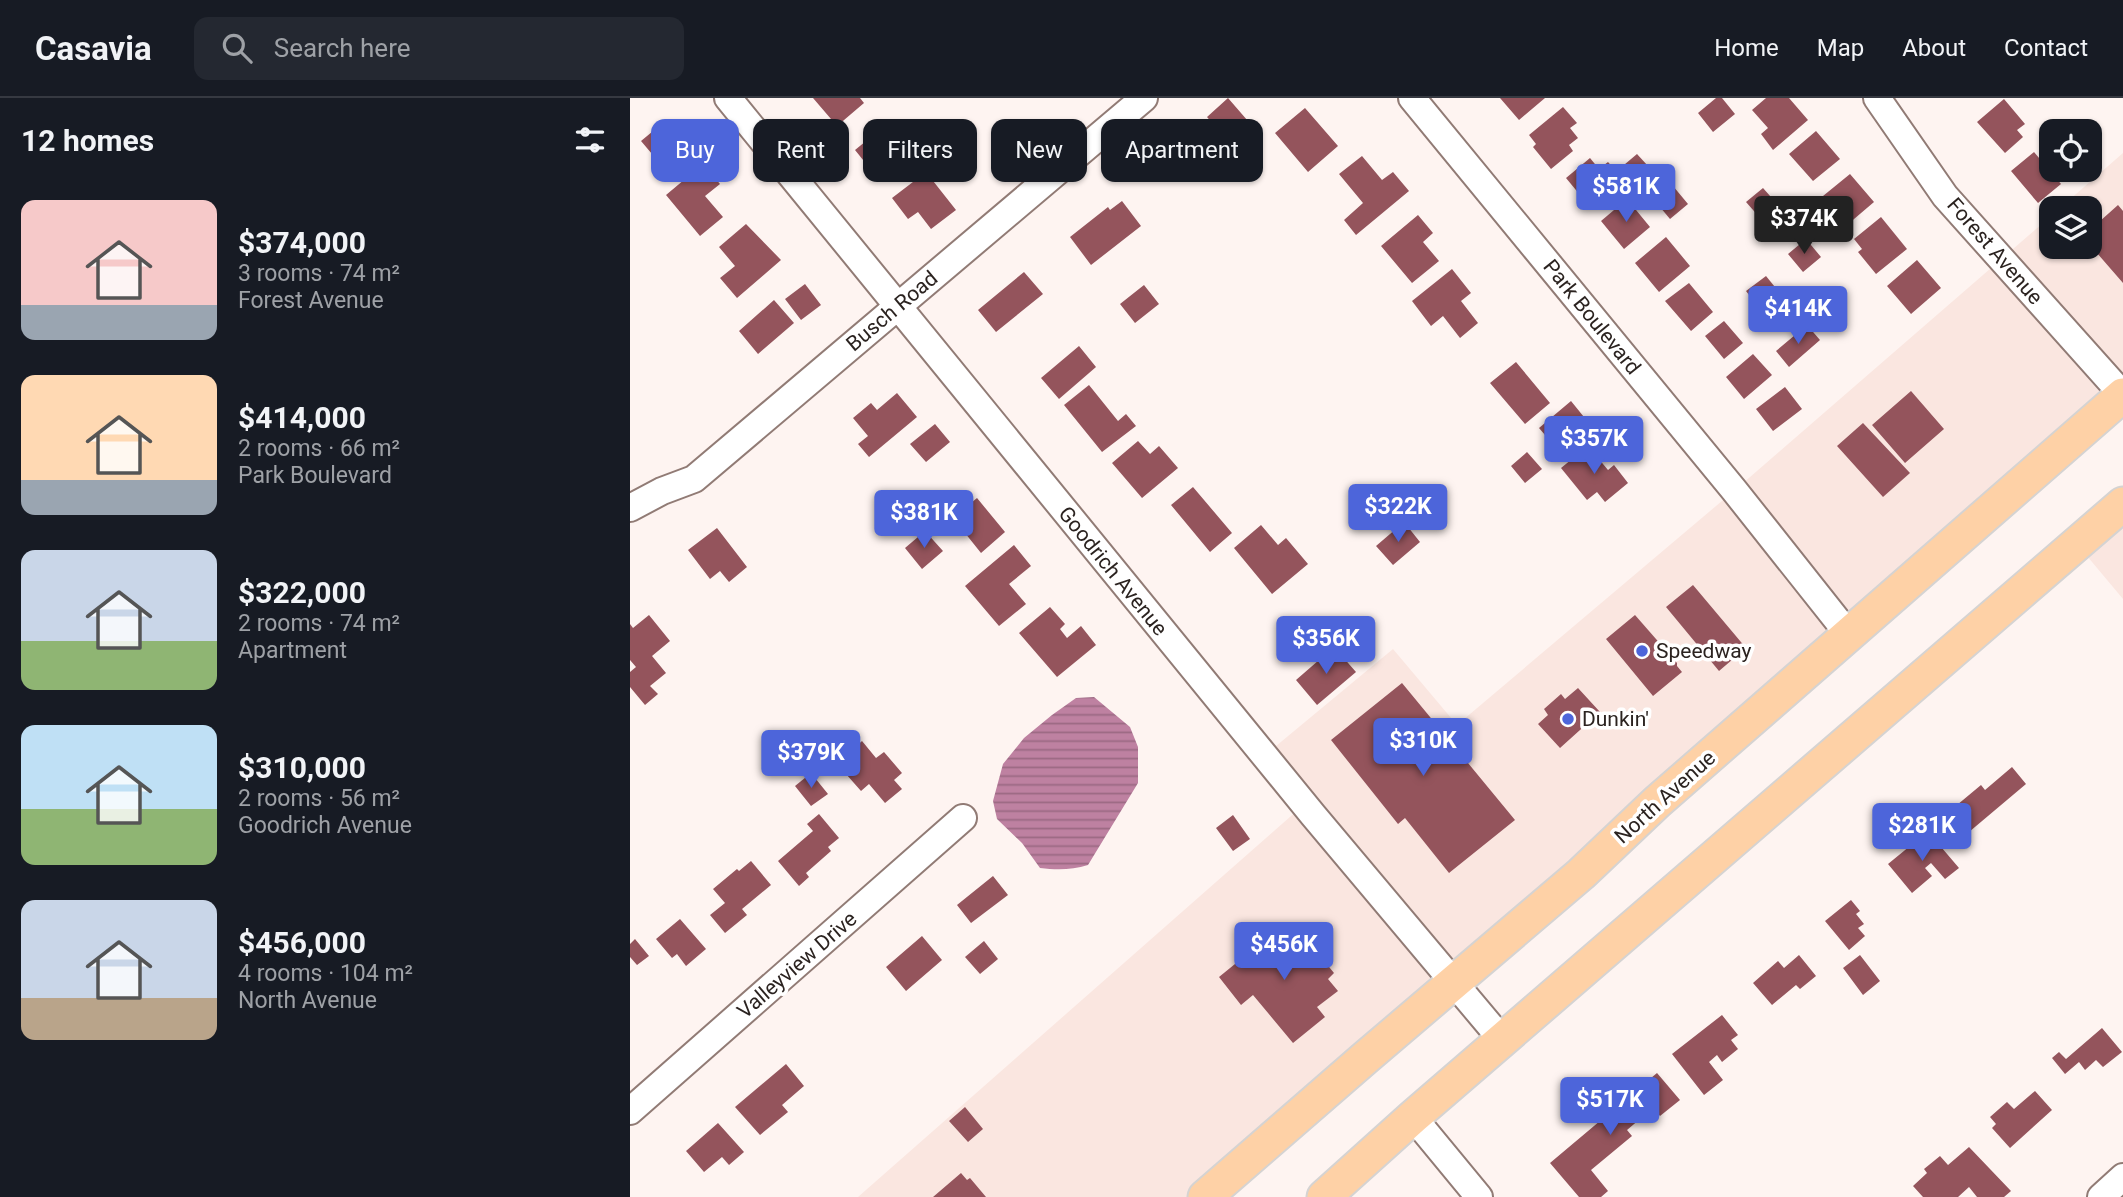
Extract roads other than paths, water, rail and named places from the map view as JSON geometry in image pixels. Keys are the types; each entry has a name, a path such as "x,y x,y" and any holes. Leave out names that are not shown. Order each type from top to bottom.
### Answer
{"main road":[{"name":"North Avenue","path":"1205,1197 1581,874 1657,802 2123,395"},
{"path":"1324,1197 1413,1117 2123,504"}],"street":[{"name":"Goodrich Avenue","path":"728,98 897,307 1503,1041"},
{"name":"Busch Road","path":"630,508 662,491 694,479 1144,98"},
{"name":"Park Boulevard","path":"1412,98 1849,635"},
{"name":"Forest Avenue","path":"1877,98 1945,196 2123,395"},
{"name":"Valleyview Drive","path":"630,1111 963,818"},
{"path":"1413,1117 1479,1197"},
{"path":"2101,1197 2123,1177"}],"place":[{"name":"Speedway","path":"1642,651"},
{"name":"Dunkin'","path":"1568,719"}]}
